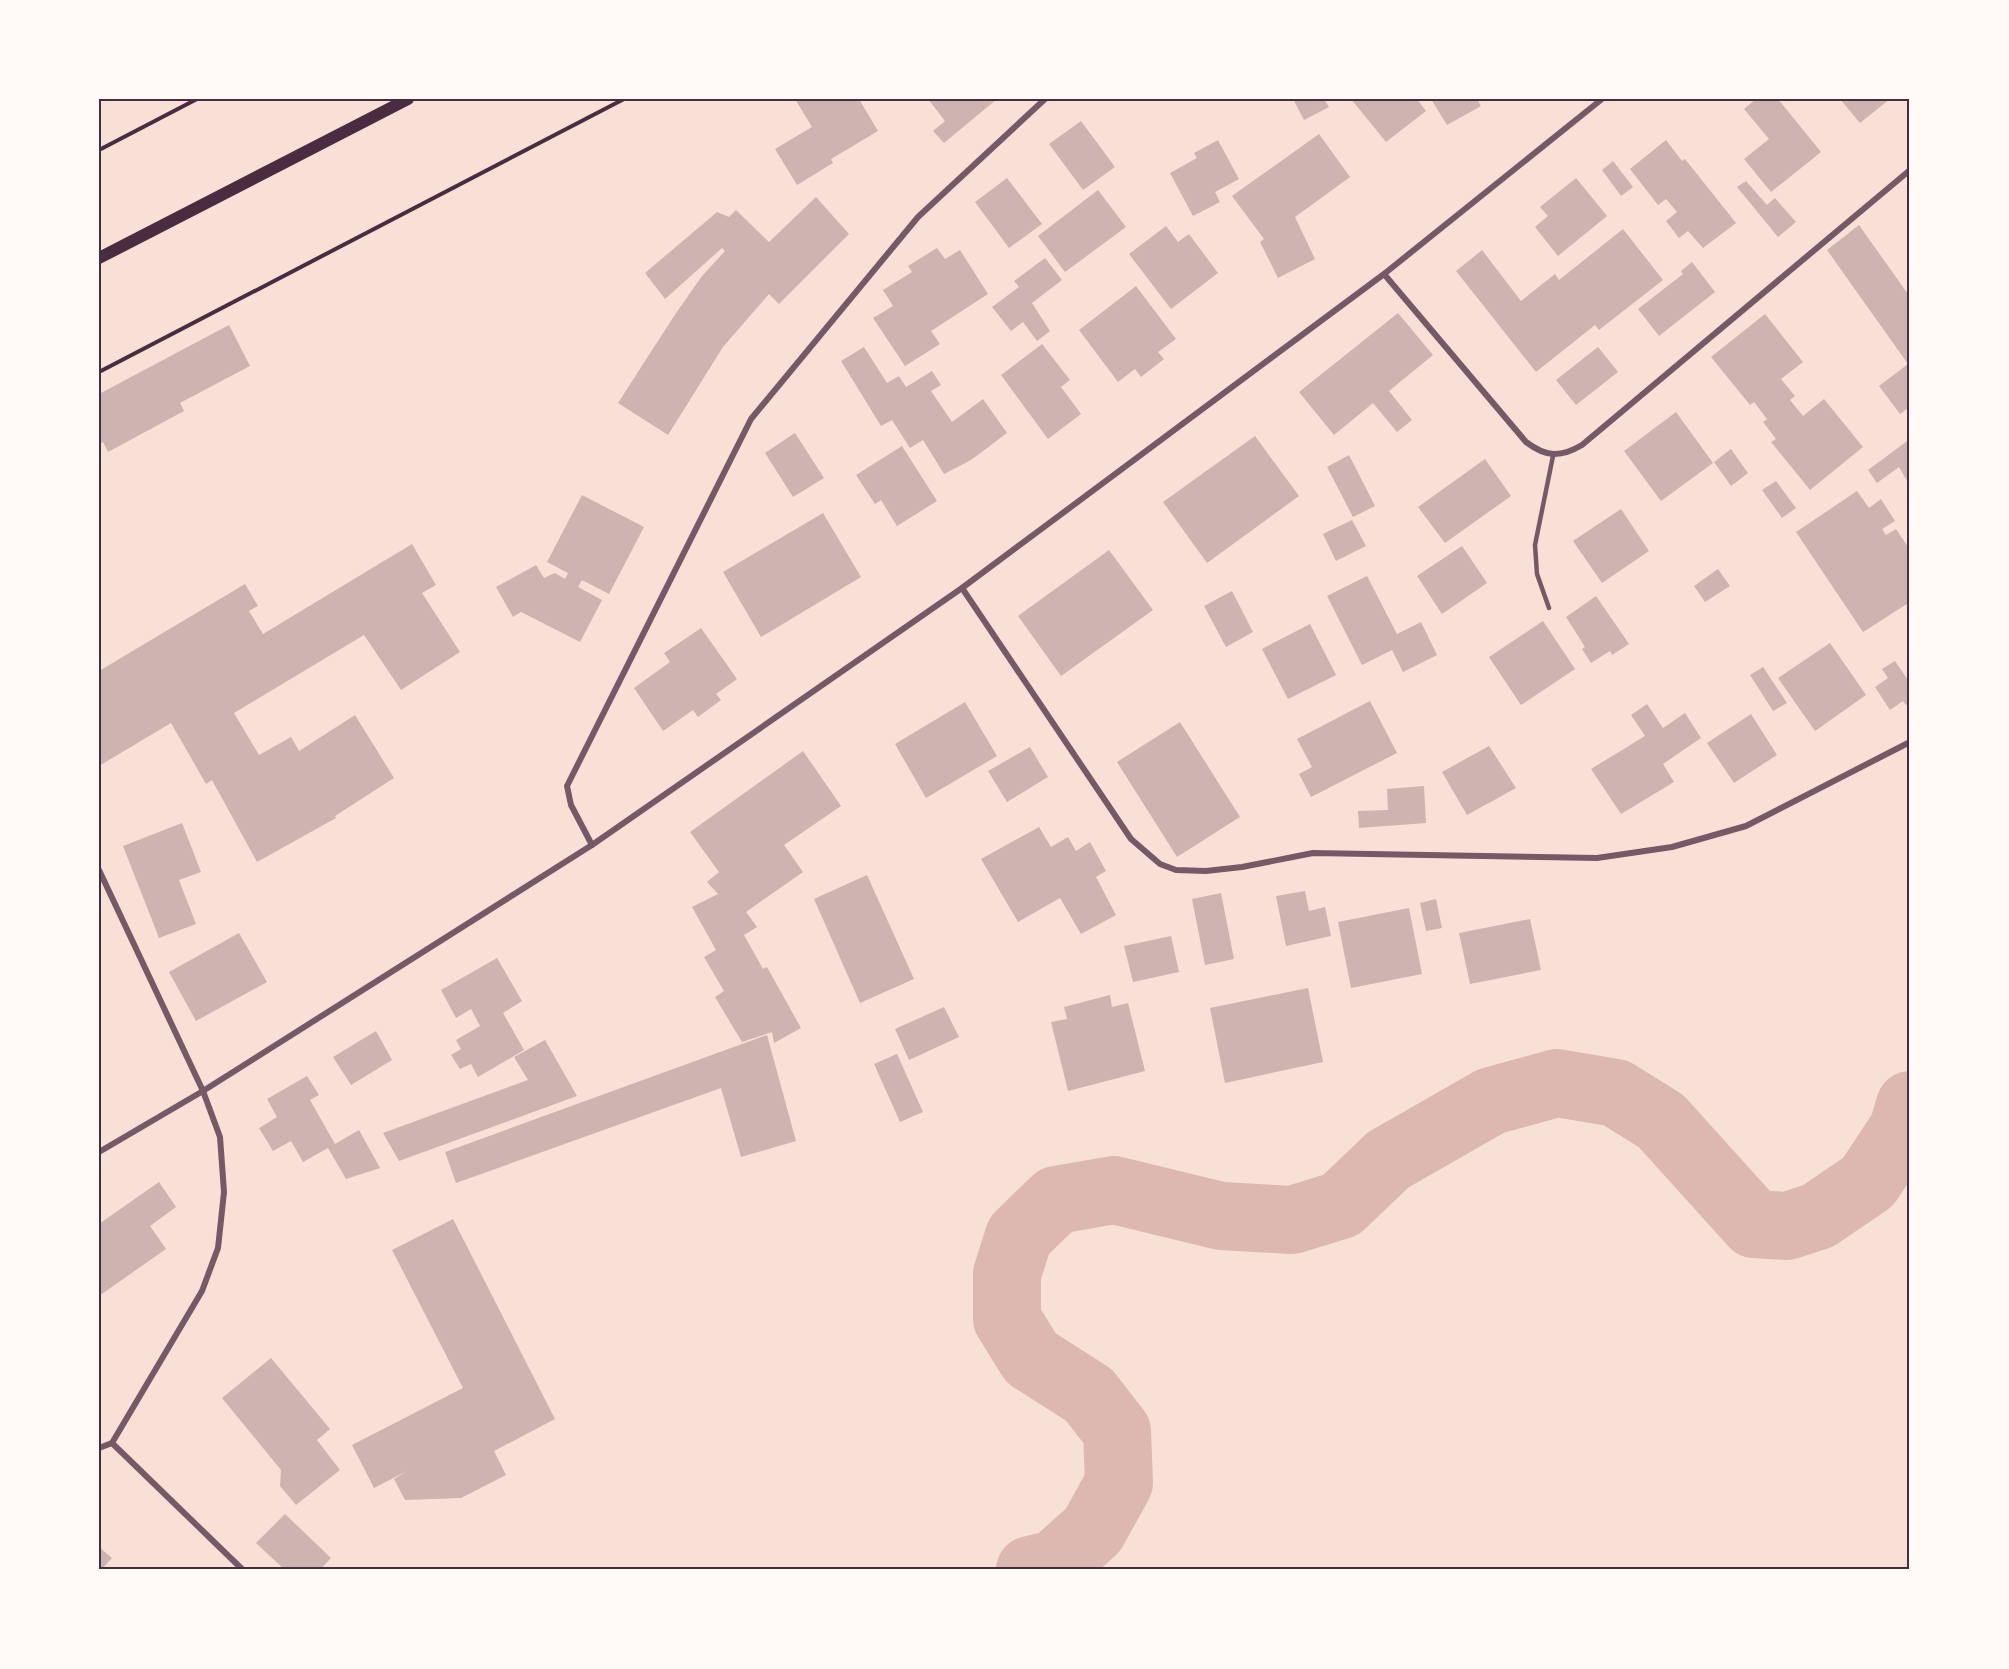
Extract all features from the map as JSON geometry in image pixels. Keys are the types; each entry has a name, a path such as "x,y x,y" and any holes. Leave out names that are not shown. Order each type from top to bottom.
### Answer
{"main road":[{"path":"99,258 408,99"}],"street":[{"path":"592,845 571,806 567,786 751,419 918,217 1045,99"},
{"path":"99,1152 203,1091 592,845 962,588 1384,274 1602,99"},
{"path":"1384,274 1526,442 1538,451 1553,456 1568,453 1582,445 1910,170"},
{"path":"962,588 1131,839 1160,864 1176,870 1206,871 1242,867 1313,853 1597,858 1672,847 1746,826 1910,742"},
{"path":"99,870 203,1091 220,1137 224,1192 218,1248 202,1291 112,1443 99,1448"},
{"path":"112,1443 243,1570"}],"lane":[{"path":"1549,608 1537,574 1535,546 1553,456"}],"path":[{"path":"99,150 197,99"},
{"path":"99,372 624,99"}],"building":[{"path":"795,99 859,99 878,131 831,159 833,163 797,185 775,149 812,127"},
{"path":"928,99 997,99 944,143 933,131 945,121"},
{"path":"1293,99 1324,99 1329,107 1304,120"},
{"path":"1351,99 1417,99 1426,111 1386,142"},
{"path":"1431,99 1477,99 1481,106 1447,125"},
{"path":"1756,99 1778,99 1821,152 1771,192 1744,159 1769,139 1744,109"},
{"path":"1840,99 1890,99 1860,123"},
{"path":"1081,121 1115,167 1083,190 1049,144"},
{"path":"1319,134 1350,177 1295,217 1315,259 1278,278 1260,242 1264,239 1232,196"},
{"path":"1218,140 1239,179 1215,192 1220,202 1193,216 1170,173 1197,158 1194,153"},
{"path":"1666,140 1682,161 1685,159 1736,223 1703,248 1688,231 1679,238 1666,221 1677,212 1666,199 1658,205 1630,169"},
{"path":"1613,161 1633,187 1621,196 1602,170"},
{"path":"1007,178 1042,224 1009,248 975,202"},
{"path":"1576,178 1607,216 1558,256 1535,227 1548,216 1540,207"},
{"path":"1746,181 1767,205 1775,198 1796,222 1778,237 1737,187"},
{"path":"1098,190 1126,227 1065,272 1038,236"},
{"path":"816,197 849,234 779,304 769,294 723,347 668,435 618,403 702,276 725,251 722,248 665,299 645,273 717,212 729,217 736,210 769,242"},
{"path":"1859,225 1910,297 1910,407 1900,414 1879,386 1908,364 1827,250"},
{"path":"1166,226 1178,242 1189,234 1218,273 1171,309 1129,254"},
{"path":"1623,229 1663,280 1599,330 1595,325 1536,372 1456,271 1482,250 1521,301 1555,274 1559,280"},
{"path":"937,248 945,259 960,250 988,294 931,331 940,344 905,366 873,318 893,306 883,290 912,272 908,266"},
{"path":"1045,258 1062,280 1032,303 1050,331 1037,341 1023,322 1011,331 992,307 1019,287 1014,281"},
{"path":"1692,262 1715,292 1659,336 1638,309 1683,274 1681,271"},
{"path":"1136,286 1176,339 1158,352 1164,359 1141,377 1135,369 1118,382 1079,330"},
{"path":"1398,313 1433,355 1389,391 1412,420 1397,432 1373,403 1334,435 1299,392"},
{"path":"1765,314 1803,362 1781,379 1795,396 1790,400 1803,416 1824,399 1863,447 1810,490 1771,442 1776,439 1763,422 1767,419 1754,402 1750,405 1711,357"},
{"path":"229,325 250,366 180,403 184,411 108,452 103,442 99,444 99,394"},
{"path":"1042,344 1070,380 1061,387 1081,414 1048,439 1001,375"},
{"path":"864,347 887,383 899,376 906,387 932,371 941,385 931,391 952,422 983,399 1007,433 971,460 944,474 923,440 910,448 892,420 881,426 841,361"},
{"path":"1598,347 1618,372 1576,405 1556,380"},
{"path":"1676,412 1713,463 1661,501 1624,451"},
{"path":"795,433 824,478 793,497 765,453"},
{"path":"1255,436 1299,496 1207,563 1163,502"},
{"path":"1910,439 1910,486 1899,467 1877,483 1868,470"},
{"path":"902,446 937,501 897,526 881,500 875,504 856,475"},
{"path":"1731,449 1748,473 1731,486 1714,462"},
{"path":"1349,455 1375,506 1353,517 1327,467"},
{"path":"1485,459 1511,496 1445,543 1418,507"},
{"path":"1776,481 1796,508 1782,518 1762,490"},
{"path":"1857,491 1869,508 1881,499 1895,521 1882,529 1886,535 1896,529 1910,550 1910,602 1863,632 1796,532"},
{"path":"582,495 644,527 609,594 582,580 578,587 602,600 580,642 521,612 513,617 496,587 536,565 544,578 555,573 565,579 568,573 547,562"},
{"path":"1621,509 1649,551 1602,583 1573,541"},
{"path":"823,513 861,577 761,637 723,572"},
{"path":"1352,520 1366,546 1336,561 1323,534"},
{"path":"412,544 436,585 422,593 460,652 401,690 364,635 234,713 259,755 291,737 299,751 355,715 394,778 335,816 336,818 257,862 212,780 206,784 171,723 99,766 99,671 245,584 258,606 249,611 263,634"},
{"path":"1462,546 1487,583 1442,614 1417,576"},
{"path":"1109,550 1153,610 1061,676 1018,616"},
{"path":"1718,569 1730,586 1705,602 1694,586"},
{"path":"1367,576 1397,634 1421,622 1437,655 1403,672 1392,650 1362,665 1327,596"},
{"path":"1232,591 1253,632 1226,647 1204,606"},
{"path":"1596,596 1629,644 1612,655 1610,651 1591,663 1582,649 1585,647 1566,617"},
{"path":"1543,621 1575,669 1521,705 1489,657"},
{"path":"1310,624 1336,675 1288,699 1262,649"},
{"path":"701,628 737,679 716,694 721,700 698,717 693,710 663,731 634,688 670,662 664,653"},
{"path":"1830,643 1866,695 1815,731 1778,678"},
{"path":"1895,661 1910,683 1910,702 1906,705 1903,701 1890,710 1875,687 1888,678 1882,669"},
{"path":"1763,667 1787,703 1773,711 1750,675"},
{"path":"1370,701 1397,753 1311,797 1299,774 1312,767 1297,739"},
{"path":"965,702 997,756 926,798 895,744"},
{"path":"1647,704 1663,728 1685,713 1701,738 1663,764 1674,782 1621,814 1591,769 1645,736 1631,715"},
{"path":"1751,714 1777,755 1734,783 1707,743"},
{"path":"1180,722 1240,817 1177,857 1117,762"},
{"path":"1489,746 1516,788 1467,815 1442,772"},
{"path":"1030,747 1048,777 1007,802 988,771"},
{"path":"803,751 841,806 784,845 803,872 746,912 757,927 744,935 763,969 767,967 801,1028 774,1043 772,1032 742,1042 715,997 724,991 704,957 716,950 692,907 718,894 707,882 719,872 690,832"},
{"path":"1424,786 1426,823 1359,828 1358,811 1388,810 1387,789"},
{"path":"182,823 201,872 179,880 196,924 159,938 123,846"},
{"path":"1039,827 1051,847 1068,837 1076,851 1090,842 1106,871 1096,877 1116,915 1081,934 1060,898 1018,922 981,859"},
{"path":"867,875 914,979 860,1003 814,899"},
{"path":"1305,891 1309,911 1325,907 1331,936 1286,946 1276,896"},
{"path":"1221,893 1234,959 1205,965 1192,899"},
{"path":"1436,899 1442,928 1426,931 1420,903"},
{"path":"1409,908 1422,974 1351,988 1338,922"},
{"path":"1530,919 1541,970 1470,984 1459,933"},
{"path":"239,933 267,982 196,1021 169,972"},
{"path":"1171,936 1179,972 1133,982 1124,946"},
{"path":"497,958 522,1001 503,1013 524,1050 478,1077 471,1064 460,1069 451,1055 461,1049 456,1040 480,1026 471,1009 456,1018 441,990"},
{"path":"1308,988 1323,1062 1225,1083 1210,1008"},
{"path":"1110,995 1112,1007 1128,1003 1145,1071 1068,1091 1051,1022 1067,1019 1064,1007"},
{"path":"944,1007 959,1037 909,1060 895,1029"},
{"path":"376,1031 392,1060 351,1085 333,1057"},
{"path":"767,1035 796,1141 741,1157 721,1088 456,1183 445,1152"},
{"path":"545,1040 577,1096 399,1161 383,1133 528,1080 514,1057"},
{"path":"897,1054 923,1112 900,1122 874,1064"},
{"path":"307,1076 319,1095 310,1100 335,1144 359,1130 380,1168 346,1179 328,1148 303,1162 291,1141 273,1151 259,1128 277,1117 267,1099"},
{"path":"159,1182 176,1207 150,1226 166,1249 99,1296 99,1224"},
{"path":"453,1219 555,1419 494,1451 506,1475 461,1498 405,1500 394,1479 407,1471 374,1488 352,1445 463,1388 392,1250"},
{"path":"271,1358 330,1429 317,1440 340,1470 296,1505 280,1486 281,1470 222,1398"},
{"path":"285,1514 331,1558 320,1570 285,1570 256,1543"},
{"path":"99,1547 112,1558 101,1570 99,1570"}],"waterway":[{"path":"1030,1570 1055,1564 1093,1530 1119,1483 1117,1431 1089,1395 1031,1358 1007,1319 1007,1274 1019,1236 1056,1200 1114,1190 1221,1216 1292,1220 1341,1205 1388,1160 1491,1101 1557,1083 1616,1093 1661,1121 1754,1224 1787,1226 1818,1216 1868,1182 1903,1129 1910,1105"}]}
